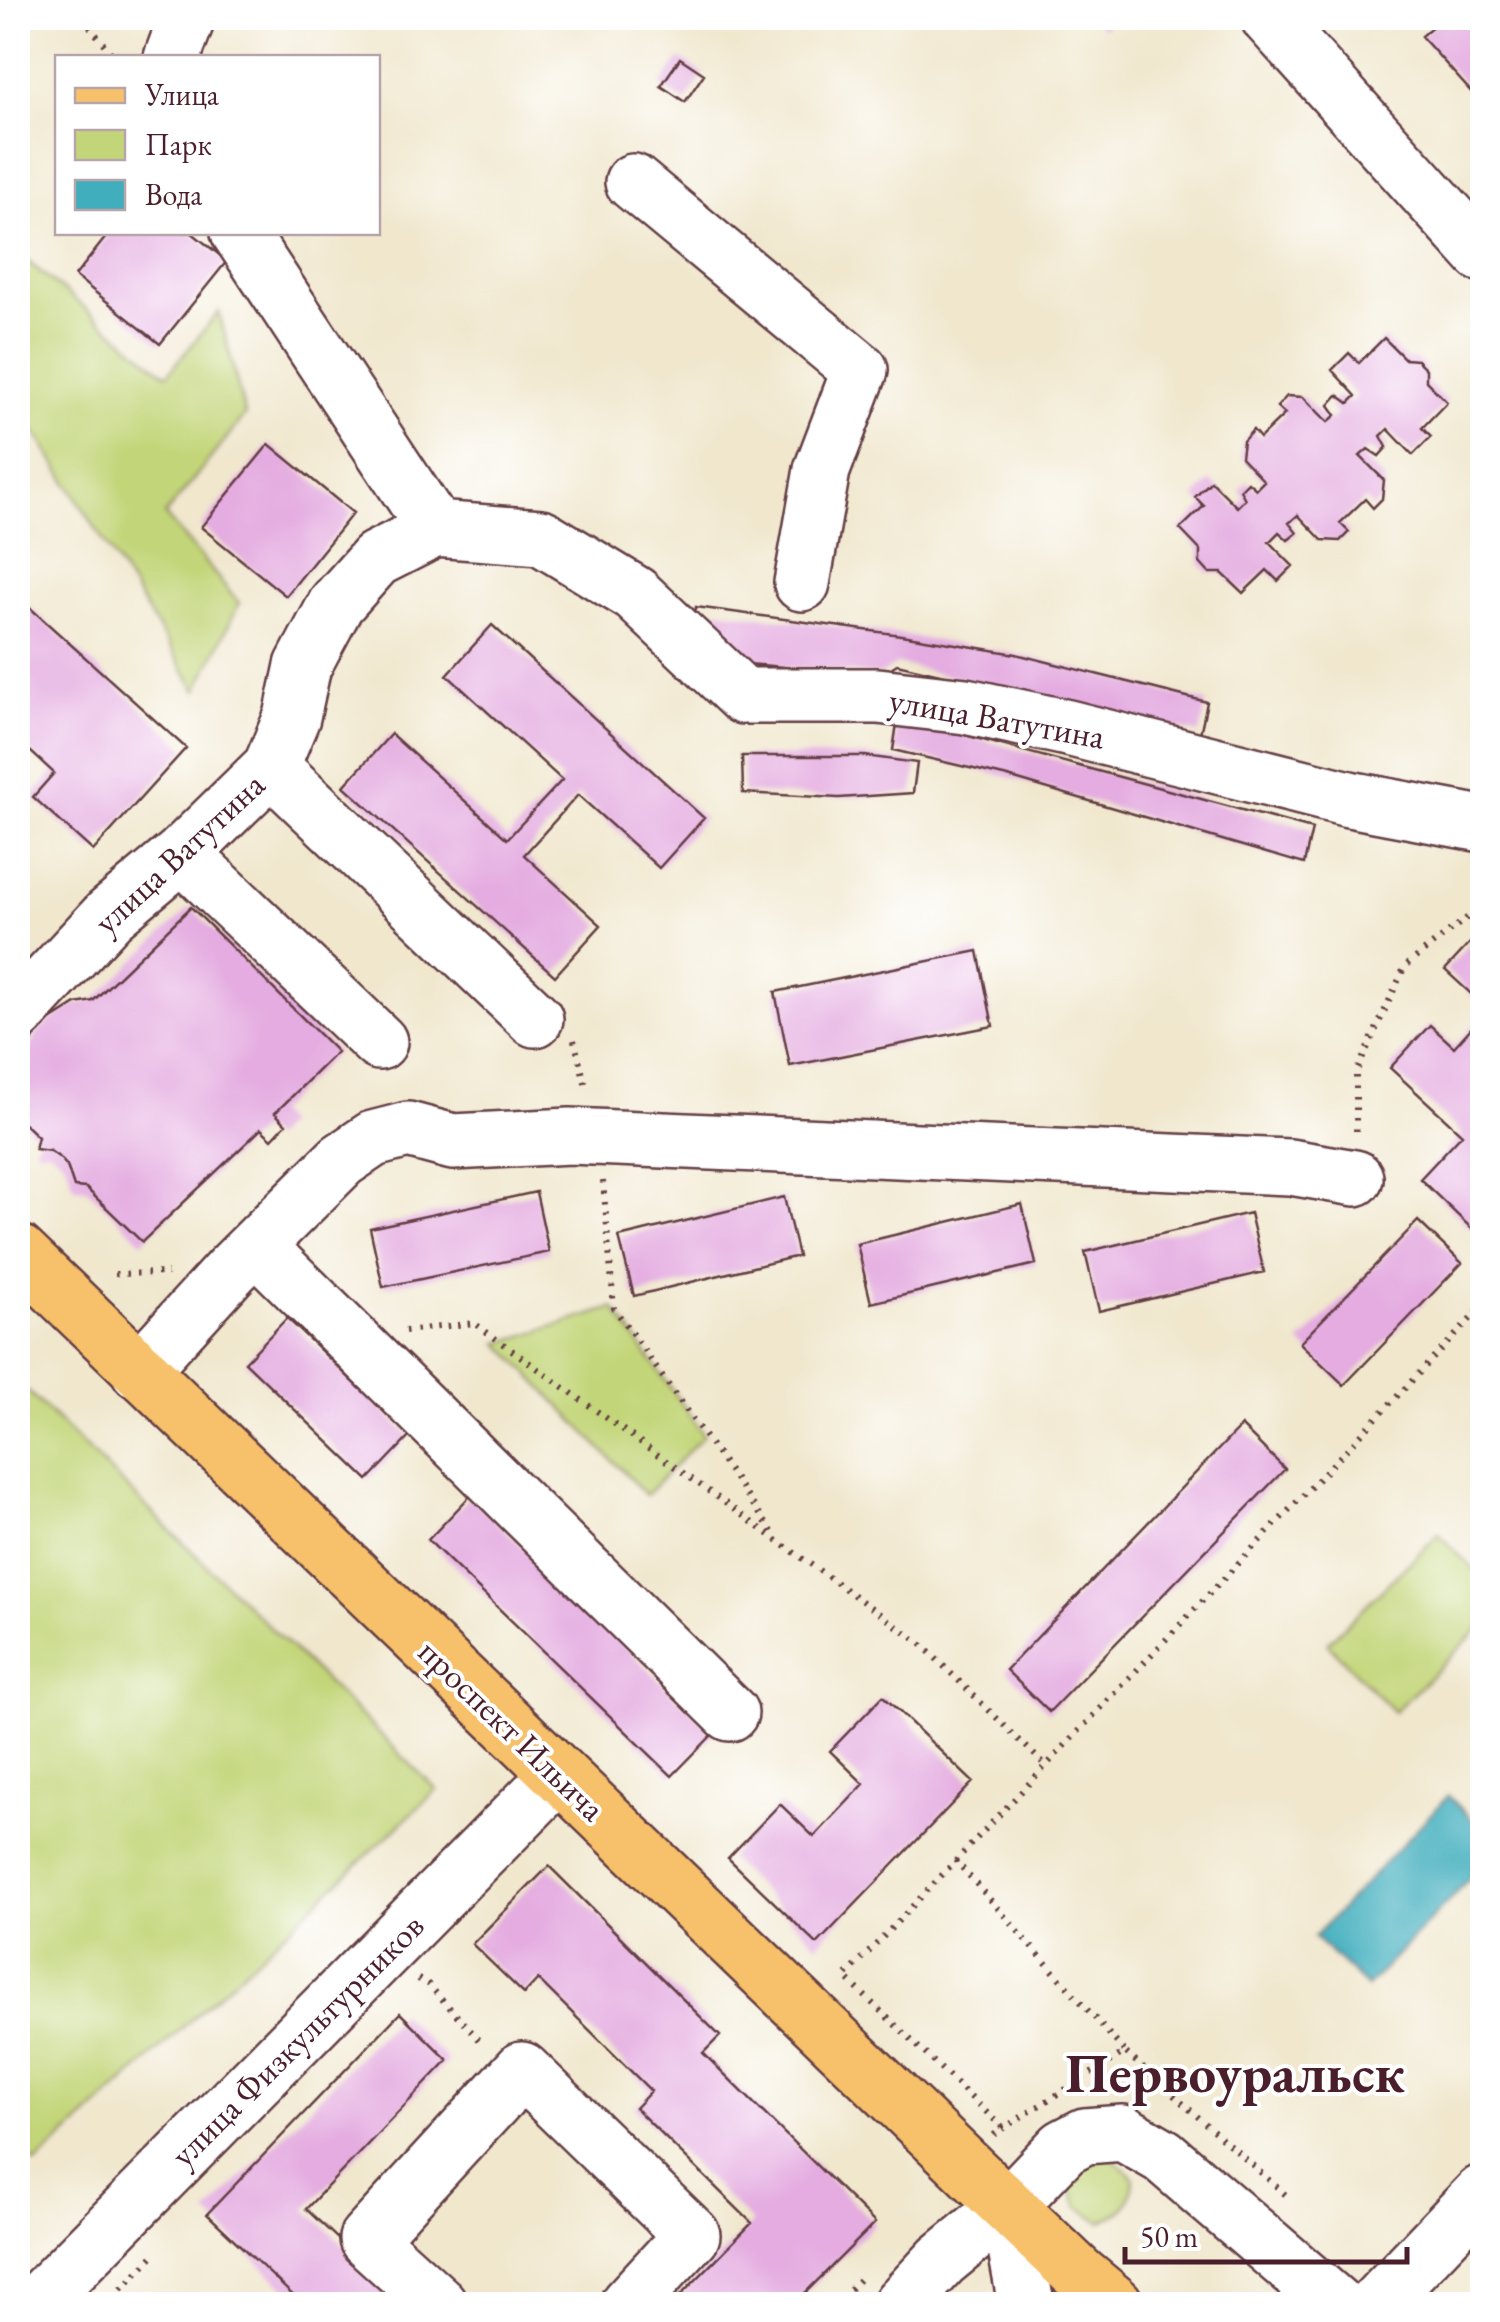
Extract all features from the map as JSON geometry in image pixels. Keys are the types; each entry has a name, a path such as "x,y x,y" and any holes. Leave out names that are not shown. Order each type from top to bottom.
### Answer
{"main road":[{"name":"проспект Ильича","path":"18,1252 1008,2206 1082,2294"}],"street":[{"path":"173,55 187,18"},
{"path":"1269,18 1482,254"},
{"path":"633,182 860,370 822,470 802,583"},
{"path":"241,235 435,530"},
{"name":"улица Ватутина","path":"18,1013 110,915 182,854 271,767 292,717 303,666 336,604 376,559 435,530 541,537 635,594 743,696 878,696 966,706 1349,799 1482,824"},
{"path":"271,767 554,1026"},
{"path":"182,854 379,1042"},
{"path":"139,1371 342,1160 373,1139 408,1130 453,1142 600,1137 1290,1166 1355,1178"},
{"path":"245,1257 291,1280 730,1713"},
{"name":"улица Физкультурников","path":"35,2304 558,1774"},
{"path":"439,2304 368,2238 522,2070 692,2235 628,2304"},
{"path":"901,2304 942,2260 1008,2206 1064,2147 1084,2136 1122,2133 1164,2156 1335,2304"},
{"path":"1376,2304 1482,2193"},
{"path":"1008,2206 1026,2304"}],"path":[{"path":"82,18 113,55"},
{"path":"1355,1178 1356,1074 1405,966 1482,906"},
{"path":"554,1026 600,1137 614,1308 781,1544"},
{"path":"115,1274 245,1257"},
{"path":"966,2166 1002,2127 845,1977 1482,1307"},
{"path":"397,1332 474,1323 919,1642 1046,1766"},
{"path":"956,1860 1125,2052"},
{"path":"417,1978 428,1984 514,2077"}],"green space":[{"path":"27,261 167,375 219,312 245,415 165,515 239,603 197,691 18,404 18,273"},
{"path":"614,1308 704,1435 646,1495 499,1343"},
{"path":"18,1382 437,1790 36,2164 18,2146"},
{"path":"1439,1534 1482,1578 1482,1626 1394,1712 1327,1643"},
{"path":"1108,2153 1133,2177 1126,2205 1102,2222 1078,2207 1068,2182 1082,2157"}],"water":[{"path":"1448,1796 1482,1829 1482,1865 1367,1987 1314,1937"}],"building":[{"path":"1094,18 1115,18 1102,28"},
{"path":"1442,18 1482,18 1482,104 1421,36"},
{"path":"680,58 704,74 685,102 661,86"},
{"path":"108,235 195,235 227,261 160,344 75,276"},
{"path":"1384,338 1405,359 1417,360 1426,369 1426,381 1447,402 1422,428 1431,437 1413,455 1388,429 1381,436 1387,447 1379,456 1368,449 1360,456 1384,480 1382,499 1373,508 1365,499 1340,523 1349,532 1340,541 1322,540 1298,515 1289,523 1297,533 1288,540 1279,532 1269,542 1293,566 1278,581 1267,570 1243,593 1222,573 1209,573 1200,563 1200,550 1180,529 1204,506 1195,497 1211,481 1237,507 1245,499 1240,490 1248,482 1256,489 1264,481 1241,457 1243,441 1253,430 1260,438 1285,414 1277,407 1287,396 1303,397 1328,422 1336,415 1329,405 1338,395 1349,403 1356,396 1332,370 1349,353 1359,363"},
{"path":"269,444 353,513 286,596 201,527"},
{"path":"18,597 186,748 93,851 33,797 54,773 18,740"},
{"path":"696,607 1016,654 1207,702 1200,734 897,664 880,675 723,662 691,634"},
{"path":"492,625 704,818 659,868 578,795 524,855 601,925 555,976 344,786 391,734 507,839 562,780 447,675"},
{"path":"898,717 1312,829 1304,864 1008,777 893,750"},
{"path":"742,756 865,756 917,763 913,793 839,798 743,793"},
{"path":"191,907 337,1052 275,1113 286,1124 272,1139 261,1129 142,1242 86,1188 74,1187 60,1158 50,1151 35,1149 38,1137 18,1118 18,1068 37,1033 49,1021 76,1004 93,1001"},
{"path":"1482,930 1482,1004 1445,970"},
{"path":"978,951 993,1026 790,1066 775,992"},
{"path":"1482,1016 1482,1220 1473,1230 1420,1179 1462,1134 1390,1068 1430,1025 1454,1047"},
{"path":"536,1192 549,1252 383,1287 370,1228"},
{"path":"784,1197 798,1256 634,1296 619,1237"},
{"path":"1022,1204 1036,1264 871,1303 857,1244"},
{"path":"1250,1213 1264,1272 1099,1311 1085,1252"},
{"path":"1418,1221 1462,1263 1344,1385 1300,1343"},
{"path":"287,1318 410,1436 368,1480 245,1362"},
{"path":"1241,1426 1285,1469 1049,1712 1006,1670"},
{"path":"470,1496 714,1733 672,1776 428,1540"},
{"path":"883,1696 973,1782 817,1944 728,1858 780,1804 814,1837 864,1784 830,1751"},
{"path":"549,1866 720,2036 703,2053 875,2223 794,2304 672,2304 752,2223 635,2108 651,2091 538,1979 524,1994 472,1944"},
{"path":"400,2013 448,2060 306,2209 407,2304 302,2304 207,2214"}],"district":[{"name":"Первоуральск","path":"1235,2073"}]}
